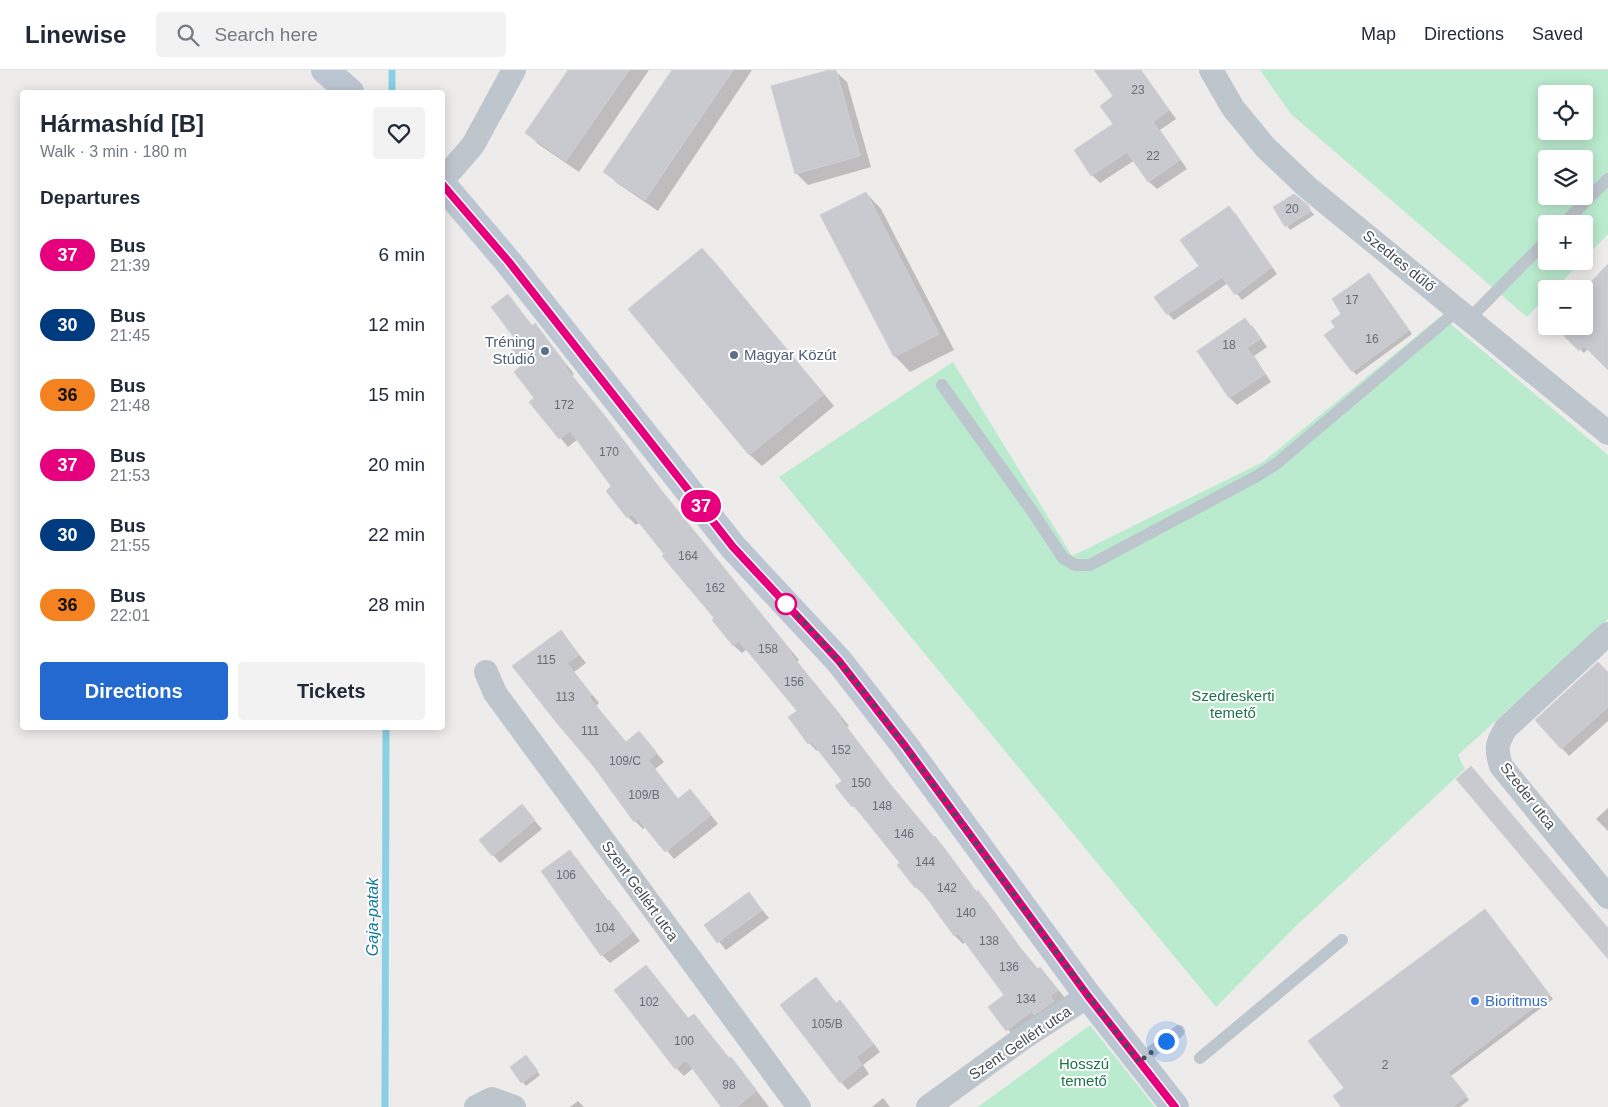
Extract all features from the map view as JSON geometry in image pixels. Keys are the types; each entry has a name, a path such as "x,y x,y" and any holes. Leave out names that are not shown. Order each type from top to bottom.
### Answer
{"main road":[{"path":"445,187 509,262 733,547 839,661 911,754 1088,996 1175,1107"}],"street":[{"path":"445,179 473,145 514,70"},
{"name":"Szedres dűlő","path":"1211,70 1233,108 1265,147 1307,187 1608,432"},
{"name":"Szeder utca","path":"1608,634 1506,728 1499,740 1497,752 1502,766 1608,897"},
{"name":"Szent Gellért utca","path":"486,672 495,693 800,1107"},
{"name":"Szent Gellért utca","path":"928,1107 1022,1038 1088,996"},
{"path":"476,1107 492,1100 514,1107"}],"lane":[{"path":"1573,215 1608,179"},
{"path":"942,385 1032,511 1063,558 1075,565 1090,565 1276,464 1464,314 1538,248"},
{"path":"1200,1058 1342,940"},
{"path":"1139,1062 1179,1031"}],"green space":[{"path":"1260,70 1608,70 1608,234 1593,250 1593,215 1538,215 1538,270 1573,270 1564,280 1538,280 1538,305 1527,317 1291,114"},
{"name":"Szedreskerti temető","path":"1441,316 1608,455 1608,619 1458,755 1465,769 1296,926 1216,1007 779,477 953,362 1072,556 1263,462"},
{"name":"Hosszú temető","path":"1090,1025 1155,1107 978,1107"}],"building":[{"path":"568,70 629,70 566,161 525,133"},
{"path":"672,70 733,70 645,200 603,172"},
{"path":"829,70 836,70 860,156 795,174 771,86"},
{"path":"1094,70 1141,70 1169,110 1153,122 1180,160 1148,182 1127,152 1091,176 1074,150 1113,124 1100,106 1113,96"},
{"path":"866,192 939,334 894,357 820,215"},
{"path":"1294,194 1308,205 1311,211 1285,227 1273,207"},
{"path":"1229,206 1272,267 1235,295 1222,277 1167,315 1154,297 1199,266 1180,240"},
{"path":"702,248 824,394 749,455 628,309"},
{"path":"1608,264 1608,370 1584,346 1579,351 1563,335 1593,335 1593,280"},
{"path":"1369,273 1409,330 1352,372 1324,335 1335,327 1331,321 1341,314 1332,299"},
{"path":"508,294 532,326 535,323 567,366 565,367 792,652 790,653 842,717 840,719 890,784 935,836 976,892 978,890 1017,944 1038,969 1040,967 1058,990 1050,996 1054,1001 1034,1015 1032,1011 1006,1031 988,1007 1004,995 958,933 954,936 918,886 915,888 897,865 900,863 854,806 852,807 835,786 842,781 811,741 808,744 788,717 797,711 739,641 733,646 712,620 714,618 662,556 664,554 632,514 627,518 606,491 611,486 570,431 559,439 529,402 534,398 514,372 523,364 508,344 515,339 491,307"},
{"path":"1245,318 1260,339 1247,348 1265,374 1229,398 1197,351"},
{"path":"561,630 579,655 567,663 592,695 589,697 626,742 639,731 657,753 648,760 678,799 690,789 711,815 665,852 638,819 634,822 594,767 512,666"},
{"path":"1598,662 1608,672 1608,707 1561,749 1535,720"},
{"path":"1471,766 1608,928 1608,959 1456,779"},
{"path":"522,804 535,820 492,856 479,840"},
{"path":"570,850 607,902 609,900 633,932 601,956 541,871"},
{"path":"749,892 762,910 717,943 704,925"},
{"path":"1485,909 1550,995 1448,1072 1467,1096 1452,1107 1341,1107 1333,1096 1344,1088 1308,1041"},
{"path":"646,965 688,1018 694,1014 757,1091 736,1107 721,1107 686,1060 675,1069 614,990"},
{"path":"816,977 836,1003 840,1000 873,1044 856,1057 862,1065 840,1083 780,1005"},
{"path":"526,1055 538,1071 521,1083 510,1067"}],"waterway":[{"name":"Gaja-patak","path":"392,70 392,90"},
{"name":"Gaja-patak","path":"385,1107 386,730"}],"bus line":[{"name":"37","path":"445,187 509,262 733,547 839,661 905,746 1088,996 1175,1107"}],"place":[{"name":"Tréning Stúdió","path":"545,351"},
{"name":"Magyar Közút","path":"734,355"},
{"name":"Bioritmus","path":"1475,1001"}],"route":[{"path":"786,604 839,661 881,715 1088,996 1139,1062 1166,1041"}]}
